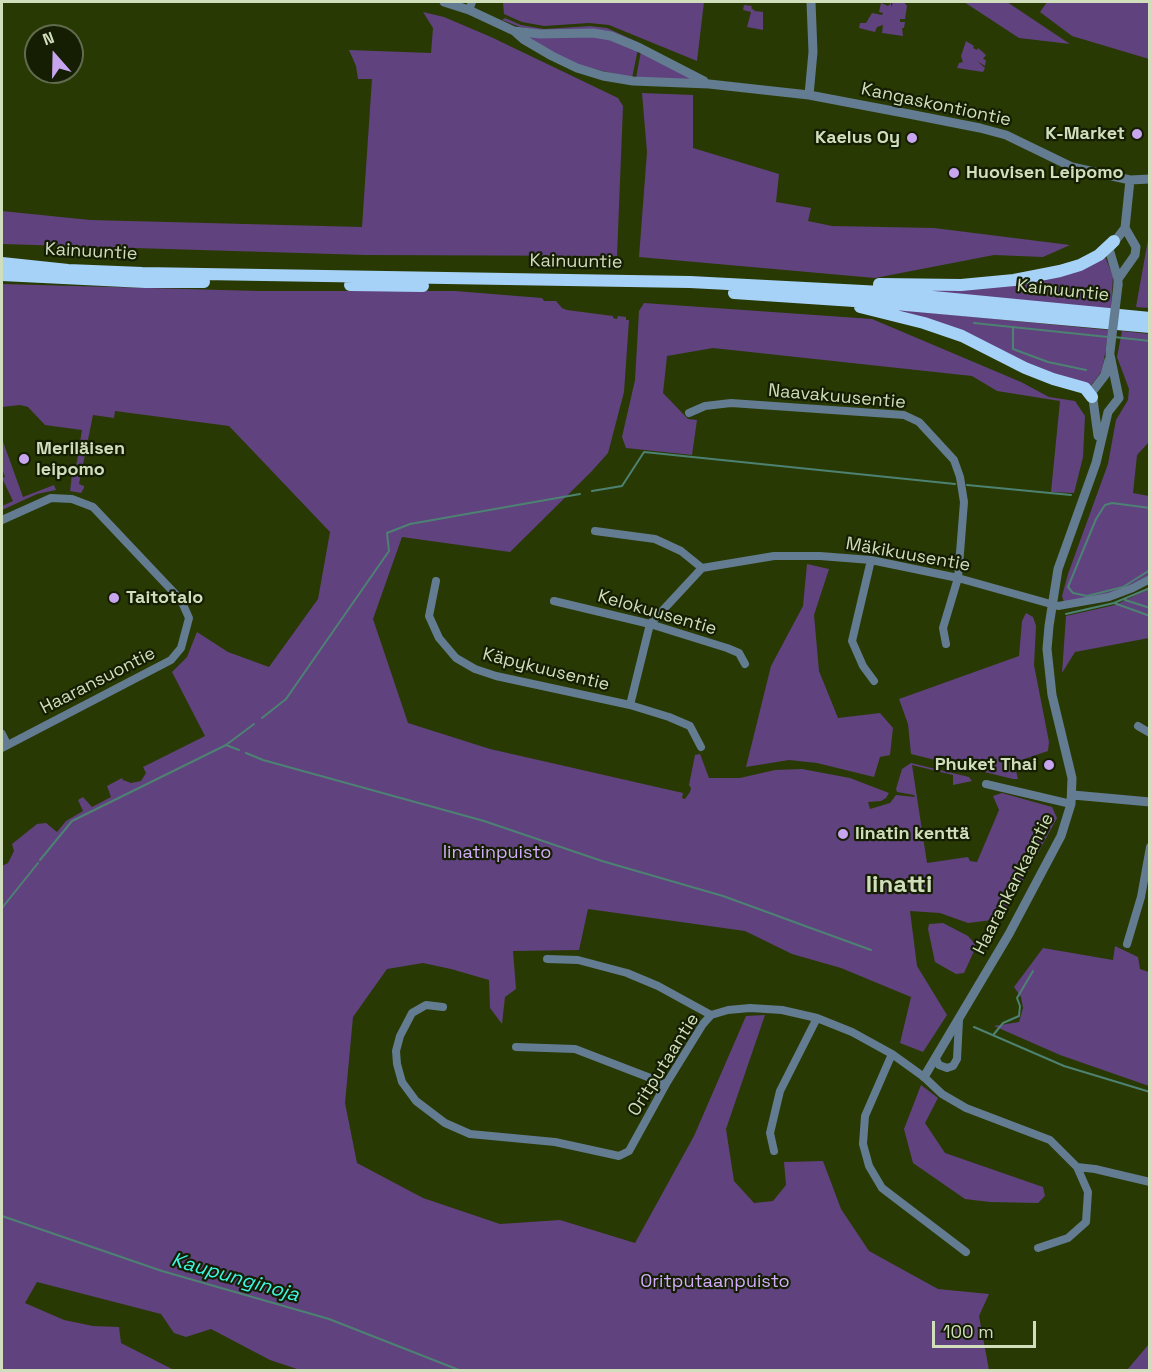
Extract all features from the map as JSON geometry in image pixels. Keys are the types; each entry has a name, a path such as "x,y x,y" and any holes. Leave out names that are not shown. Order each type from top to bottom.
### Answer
{"highway":[{"path":"827,294 870,284 961,285 1014,280 1080,265 1099,255 1114,241"},
{"name":"Kainuuntie","path":"2,263 68,270 142,273 612,280 827,294 1149,327"},
{"name":"Kainuuntie","path":"2,275 145,282 625,288 827,294 882,292 1149,318"},
{"path":"827,294 962,336 1025,368 1084,388 1093,399"}],"street":[{"name":"Kangaskontiontie","path":"444,2 471,6 552,56 603,76 633,81 709,84 809,95 988,129 1072,167 1130,180 1149,179"},
{"path":"809,95 813,52 811,2"},
{"name":"Kangaskontiontie","path":"514,31 540,34 593,33 611,36 640,48 709,84"},
{"path":"1114,241 1125,228 1130,180"},
{"path":"1125,228 1132,240"},
{"path":"1114,241 1123,237 1132,240"},
{"name":"Haarankankaantie","path":"1118,282 1135,255 1136,247 1132,240"},
{"name":"Haarankankaantie","path":"1099,447 1093,399 1094,388 1105,375 1110,354 1118,282 1109,249 1114,241"},
{"name":"Haarankankaantie","path":"924,1077 1010,934 1066,824 1072,800 1072,778 1052,695 1047,650 1051,604 1058,569 1096,463 1105,420 1119,394 1110,354"},
{"path":"1093,399 1105,408 1111,406"},
{"name":"Naavakuusentie","path":"689,413 705,406 731,403 903,415 920,422 954,460 960,477 964,502 958,578 943,628 946,644"},
{"name":"Haaransuontie","path":"2,520 51,498 72,499 93,507 181,600 189,618 182,648 171,660 4,746"},
{"path":"595,531 655,539 681,551 702,568 650,624 630,705"},
{"name":"Mäkikuusentie","path":"702,568 774,556 820,556 871,560 958,578 1058,606 1109,597 1149,579"},
{"path":"871,560 852,640 863,666 874,681"},
{"name":"Käpykuusentie","path":"436,581 429,616 439,638 456,658 475,669 496,676 630,705 669,717 690,726 701,747"},
{"name":"Kelokuusentie","path":"554,601 650,624 738,653 745,664"},
{"path":"1138,726 1149,733"},
{"path":"2,734 4,746"},
{"path":"986,784 1072,800 1149,802"},
{"path":"1127,944 1141,897 1149,847"},
{"path":"547,959 578,960 627,973 658,986 711,1015"},
{"name":"Oritputaantie","path":"443,1007 426,1005 412,1013 400,1036 396,1051 397,1064 402,1082 416,1101 445,1122 470,1134 555,1142 619,1156 629,1151 666,1084 711,1015 728,1010 750,1008 782,1010 817,1018 852,1032 892,1054 924,1077 942,1094 966,1108 1050,1140 1077,1167 1088,1192 1086,1222 1068,1238 1038,1248"},
{"path":"774,1151 770,1133 780,1091 817,1018"},
{"path":"936,1059 939,1065 947,1068 953,1066 957,1059 960,1020"},
{"path":"516,1047 575,1048 666,1084"},
{"path":"892,1054 865,1116 863,1144 869,1166 882,1188 966,1252"},
{"path":"1077,1167 1149,1182"}],"green space":[{"path":"503,2 704,2 697,61 609,25 589,23 544,26 522,22 504,14"},
{"path":"904,2 907,6 905,19 900,19 900,22 905,22 902,28 903,36 882,33 883,25 877,27 875,32 859,28 860,23 866,23 872,13 882,15 883,13 879,12 881,3 888,6 891,3 891,7 893,3"},
{"path":"964,2 1007,2 1070,44 1019,38"},
{"path":"1047,2 1149,2 1149,59 1072,36 1040,12"},
{"path":"744,5 752,6 751,8 755,11 763,12 763,30 747,27 751,12 743,10"},
{"path":"423,12 444,17 491,37 618,98 623,106 617,256 366,255 2,244 2,211 90,220 362,227 372,79 358,79 356,66 349,50 431,53 433,28"},
{"path":"505,18 521,25 544,29 590,26 607,28 640,43 639,46 625,39 520,27 502,20"},
{"path":"525,35 603,36 638,49 632,78 578,65 554,54"},
{"path":"966,41 986,55 983,59 986,60 985,66 977,61 985,68 983,72 957,68 959,63 963,62 961,56"},
{"path":"641,51 699,81 636,78"},
{"path":"642,93 693,95 693,148 779,174 776,202 811,208 808,221 832,226 934,228 1070,245 1043,257 994,255 875,278 639,257 647,152"},
{"path":"1149,234 1149,308 1136,307"},
{"path":"1104,254 1113,276 1111,309 915,290 960,289"},
{"path":"2,284 259,291 455,291 542,298 544,301 556,301 567,310 613,316 617,319 618,316 626,317 626,320 629,320 624,392 608,453 510,552 402,537 373,619 408,723 490,749 683,793 682,798 685,799 691,788 689,785 695,755 700,754 709,778 740,778 775,770 802,769 850,778 889,793 881,801 868,802 870,809 890,803 896,795 915,797 897,792 896,789 902,769 911,763 969,777 972,781 953,785 953,775 912,765 927,863 968,857 970,861 977,862 999,810 993,796 1002,793 1052,807 1057,818 1000,919 968,923 940,913 910,911 917,966 947,1015 923,1052 900,1043 911,997 841,968 792,954 745,931 588,909 579,950 513,951 516,989 505,997 502,1024 490,1008 489,980 423,963 387,969 353,1017 345,1103 357,1163 423,1198 500,1224 560,1220 635,1243 694,1136 746,1016 765,1015 726,1129 734,1181 754,1203 773,1201 786,1185 784,1162 823,1161 841,1209 869,1251 938,1289 989,1294 979,1316 989,1370 300,1370 270,1360 211,1329 186,1337 174,1333 161,1314 37,1282 25,1303 64,1320 93,1326 119,1327 121,1343 174,1370 2,1370 2,866 8,863 14,851 12,844 37,824 46,823 57,832 66,821 83,811 78,800 83,797 92,807 111,797 107,786 122,778 131,783 141,781 146,773 143,767 205,736 172,672 187,657 197,632 228,652 269,667 318,599 330,532 229,426 115,411 114,418 93,415 79,484 84,488 81,493 70,491 82,430 45,425 28,407 20,405 2,407"},
{"path":"644,303 872,319 1021,382 1049,397 1075,401 1085,416 1083,457 1074,493 1051,492 1060,401 997,391 972,376 713,348 667,356 663,393 688,419 697,420 692,455 626,448 622,437 635,380 639,311"},
{"path":"881,308 1109,330 1102,371 1089,388 1054,377"},
{"path":"1122,331 1149,334 1149,442 1137,455 1133,493 1149,496 1149,575 1132,585 1108,594 1064,602 1062,596 1068,574 1108,464 1116,420 1128,400 1129,389 1117,357"},
{"path":"2,439 23,497 54,485 56,490 37,494 2,510 2,506 13,501 2,478 5,477 2,469"},
{"path":"807,564 829,569 814,615 819,671 838,718 880,713 893,728 890,755 880,757 874,777 817,763 789,760 746,767 771,666 803,606"},
{"path":"1149,589 1149,638 1075,652 1062,673 1066,616 1115,605"},
{"path":"1026,613 1033,617 1036,626 1034,665 1049,742 1048,751 1018,761 1016,771 1018,779 911,754 908,724 899,699 1019,656 1022,621"},
{"path":"943,923 968,936 975,944 964,973 956,974 935,962 929,924"},
{"path":"1115,946 1138,957 1140,969 1149,972 1149,1086 1060,1055 994,1026 1019,1022 1023,1008 1021,997 1014,987 1043,948 1113,960"},
{"path":"921,1085 938,1098 925,1123 945,1153 1043,1187 1045,1196 1038,1203 965,1199 913,1163 904,1129"},
{"path":"1149,1344 1149,1370 1127,1370"}],"waterway":[{"path":"974,323 1108,337"},
{"path":"1013,327 1013,349 1048,362 1086,370"},
{"path":"1114,337 1150,341"},
{"path":"592,491 622,486 644,452 955,484"},
{"path":"967,485 1071,495"},
{"path":"262,718 286,699 389,551 387,533 410,524 580,494"},
{"path":"1150,508 1112,503 1105,505 1096,519 1068,587 1073,593 1087,596 1123,587 1150,570"},
{"path":"1066,614 1114,603 1150,588"},
{"path":"1125,600 1150,608"},
{"path":"1114,603 1150,616"},
{"path":"226,745 254,724"},
{"path":"40,860 72,821 226,745 239,750"},
{"path":"246,753 263,760 484,821 602,861 723,896 871,950"},
{"path":"2,908 38,863"},
{"path":"994,1034 1003,1023 1019,1016 1020,1006 1017,998 1033,971"},
{"path":"974,1027 1064,1066 1150,1092"},
{"name":"Kaupunginoja","path":"2,1216 162,1271 329,1319 459,1370"}],"place":[{"name":"K-Market","path":"1137,134"},
{"name":"Kaelus Oy","path":"912,138"},
{"name":"Huovisen Leipomo","path":"954,173"},
{"name":"Meriläisen leipomo","path":"24,459"},
{"name":"Taitotalo","path":"114,598"},
{"name":"Phuket Thai","path":"1049,765"},
{"name":"Iinatin kenttä","path":"843,834"}],"district":[{"name":"Iinatti","path":"899,885"}],"park label":[{"name":"Iinatinpuisto","path":"497,853"},
{"name":"Oritputaanpuisto","path":"715,1282"}]}
